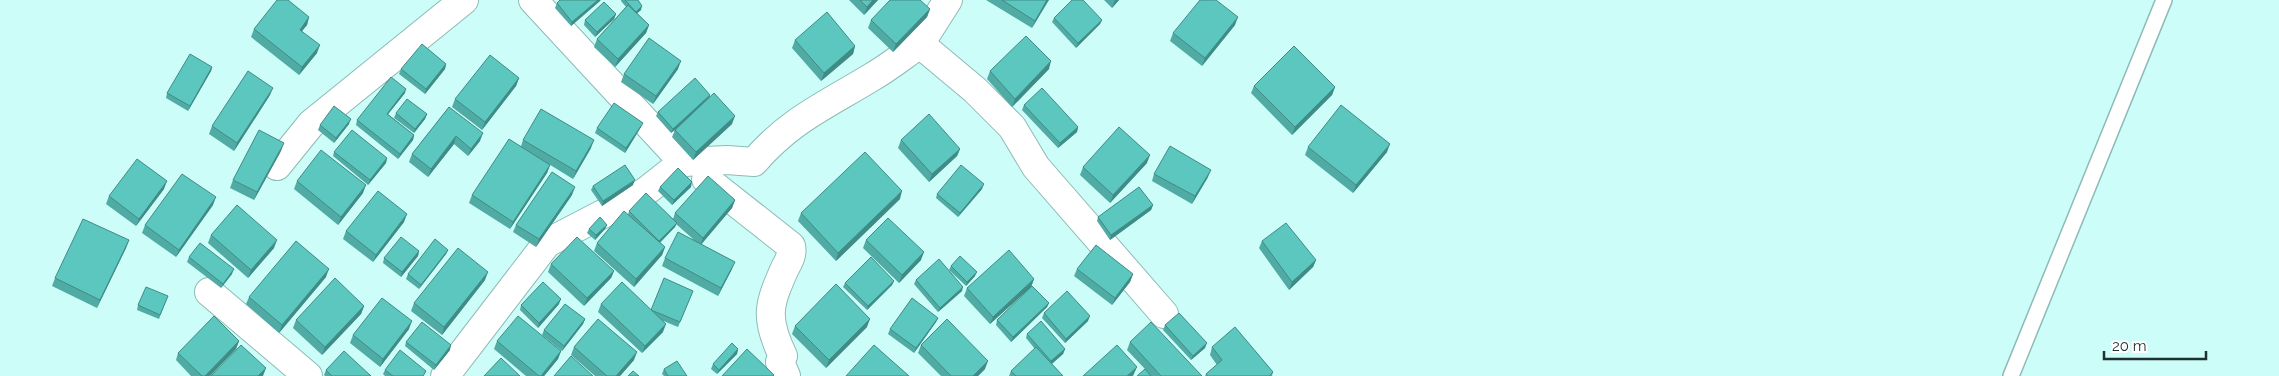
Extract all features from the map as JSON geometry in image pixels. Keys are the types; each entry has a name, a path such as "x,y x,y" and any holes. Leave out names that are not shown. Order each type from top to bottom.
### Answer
{"street":[{"path":"277,166 311,124 464,0"},
{"path":"533,0 683,162 791,246 791,254 771,298 769,312 783,356 780,362 786,376"},
{"path":"445,376 547,243 645,192 683,162 727,160 754,162 774,139 797,121 874,76 920,44 948,0"},
{"path":"920,44 975,90 1012,127 1036,167 1164,314"},
{"path":"209,292 308,376"}],"lane":[{"path":"2011,376 2164,0"}],"building":[{"path":"277,0 288,0 309,17 300,30 320,45 302,67 254,29"},
{"path":"560,0 598,0 572,22 557,3"},
{"path":"625,0 638,0 642,6 636,12"},
{"path":"860,0 873,0 867,7"},
{"path":"890,0 920,0 930,9 896,44 871,20"},
{"path":"1002,0 1047,0 1035,21"},
{"path":"1072,0 1083,0 1102,20 1078,43 1054,18"},
{"path":"1200,0 1216,0 1238,17 1205,58 1173,33"},
{"path":"604,2 616,14 597,32 585,20"},
{"path":"628,5 649,25 618,59 597,39"},
{"path":"827,12 855,46 824,73 795,40"},
{"path":"1026,36 1051,61 1015,99 990,71"},
{"path":"649,38 681,61 656,96 624,74"},
{"path":"422,44 446,64 426,89 401,69"},
{"path":"1294,46 1335,87 1295,127 1254,86"},
{"path":"190,54 212,67 190,106 167,93"},
{"path":"490,55 519,78 485,122 455,99"},
{"path":"248,71 273,88 237,143 212,126"},
{"path":"391,77 406,89 387,114 414,135 400,154 357,120"},
{"path":"695,78 710,95 673,129 658,112"},
{"path":"1042,88 1078,127 1060,143 1024,105"},
{"path":"714,93 735,116 696,152 675,130"},
{"path":"407,99 427,114 415,129 396,113"},
{"path":"614,103 643,123 626,148 597,128"},
{"path":"1341,105 1390,144 1356,185 1308,147"},
{"path":"334,106 351,119 336,138 320,125"},
{"path":"449,107 483,133 471,149 456,136 431,169 412,154"},
{"path":"541,109 594,140 576,171 523,140"},
{"path":"929,114 960,149 932,174 901,140"},
{"path":"1119,127 1150,155 1113,195 1083,167"},
{"path":"259,130 284,143 257,192 233,180"},
{"path":"352,130 387,158 370,180 334,152"},
{"path":"509,139 550,165 513,222 472,195"},
{"path":"1170,146 1211,170 1195,196 1154,174"},
{"path":"321,150 366,185 341,217 297,181"},
{"path":"865,152 902,191 838,253 801,213"},
{"path":"137,159 167,181 139,219 109,196"},
{"path":"625,165 635,180 603,201 593,186"},
{"path":"961,165 984,184 960,213 937,194"},
{"path":"678,168 692,182 674,200 660,187"},
{"path":"552,172 575,187 539,239 516,225"},
{"path":"182,174 216,197 179,250 145,225"},
{"path":"708,176 735,200 703,238 675,213"},
{"path":"1139,187 1153,205 1111,235 1098,217"},
{"path":"378,191 407,214 376,255 346,231"},
{"path":"646,193 677,223 659,241 629,211"},
{"path":"237,205 277,240 251,270 211,235"},
{"path":"624,211 665,247 636,279 597,243"},
{"path":"600,217 607,225 596,235 589,229"},
{"path":"888,218 924,252 902,275 866,240"},
{"path":"83,219 129,240 100,300 55,278"},
{"path":"1286,223 1316,260 1292,282 1262,241"},
{"path":"678,232 735,262 721,288 665,258"},
{"path":"401,237 419,251 402,272 384,258"},
{"path":"577,237 614,271 587,298 551,264"},
{"path":"435,239 448,250 421,285 408,274"},
{"path":"296,241 329,269 282,325 249,297"},
{"path":"200,243 234,269 223,284 189,257"},
{"path":"1096,245 1133,274 1115,298 1077,269"},
{"path":"458,248 488,272 444,327 414,303"},
{"path":"1009,250 1034,279 993,317 967,288"},
{"path":"960,256 977,272 967,282 951,266"},
{"path":"871,257 894,281 868,306 845,283"},
{"path":"939,259 963,287 940,308 916,280"},
{"path":"335,278 364,306 325,347 296,320"},
{"path":"664,278 693,291 680,322 651,310"},
{"path":"543,282 561,299 539,323 521,305"},
{"path":"622,282 666,324 645,346 601,304"},
{"path":"836,284 870,319 829,360 795,326"},
{"path":"1032,286 1049,303 1013,337 997,320"},
{"path":"146,287 168,296 160,315 138,305"},
{"path":"1067,291 1090,316 1066,339 1044,313"},
{"path":"382,298 412,321 383,359 353,335"},
{"path":"912,298 938,318 916,348 890,329"},
{"path":"565,304 585,319 564,346 544,330"},
{"path":"1179,313 1207,343 1193,356 1165,325"},
{"path":"214,316 239,341 205,376 202,376 178,353"},
{"path":"518,316 561,351 541,376 497,341"},
{"path":"598,319 637,352 616,376 607,376 574,347"},
{"path":"947,319 988,361 973,376 951,376 921,345"},
{"path":"1041,321 1065,349 1051,361 1027,334"},
{"path":"422,322 451,345 436,365 406,342"},
{"path":"1151,322 1202,376 1161,376 1130,342"},
{"path":"1235,327 1273,372 1269,376 1208,376 1206,374 1222,360 1212,347"},
{"path":"732,343 738,349 719,370 713,364"},
{"path":"241,345 266,368 258,376 211,376"},
{"path":"874,345 909,376 846,376"},
{"path":"1117,345 1137,367 1127,376 1083,376"},
{"path":"1036,347 1063,376 1016,376 1011,371"},
{"path":"747,349 774,375 773,376 722,376"},
{"path":"400,350 426,371 423,376 393,376 385,370"},
{"path":"344,351 371,376 332,376 326,370"},
{"path":"571,356 593,376 554,376"},
{"path":"501,358 520,376 484,376"},
{"path":"677,361 687,376 668,376 664,369"},
{"path":"1145,369 1151,376 1137,376"},
{"path":"633,371 639,376 628,376"}]}
